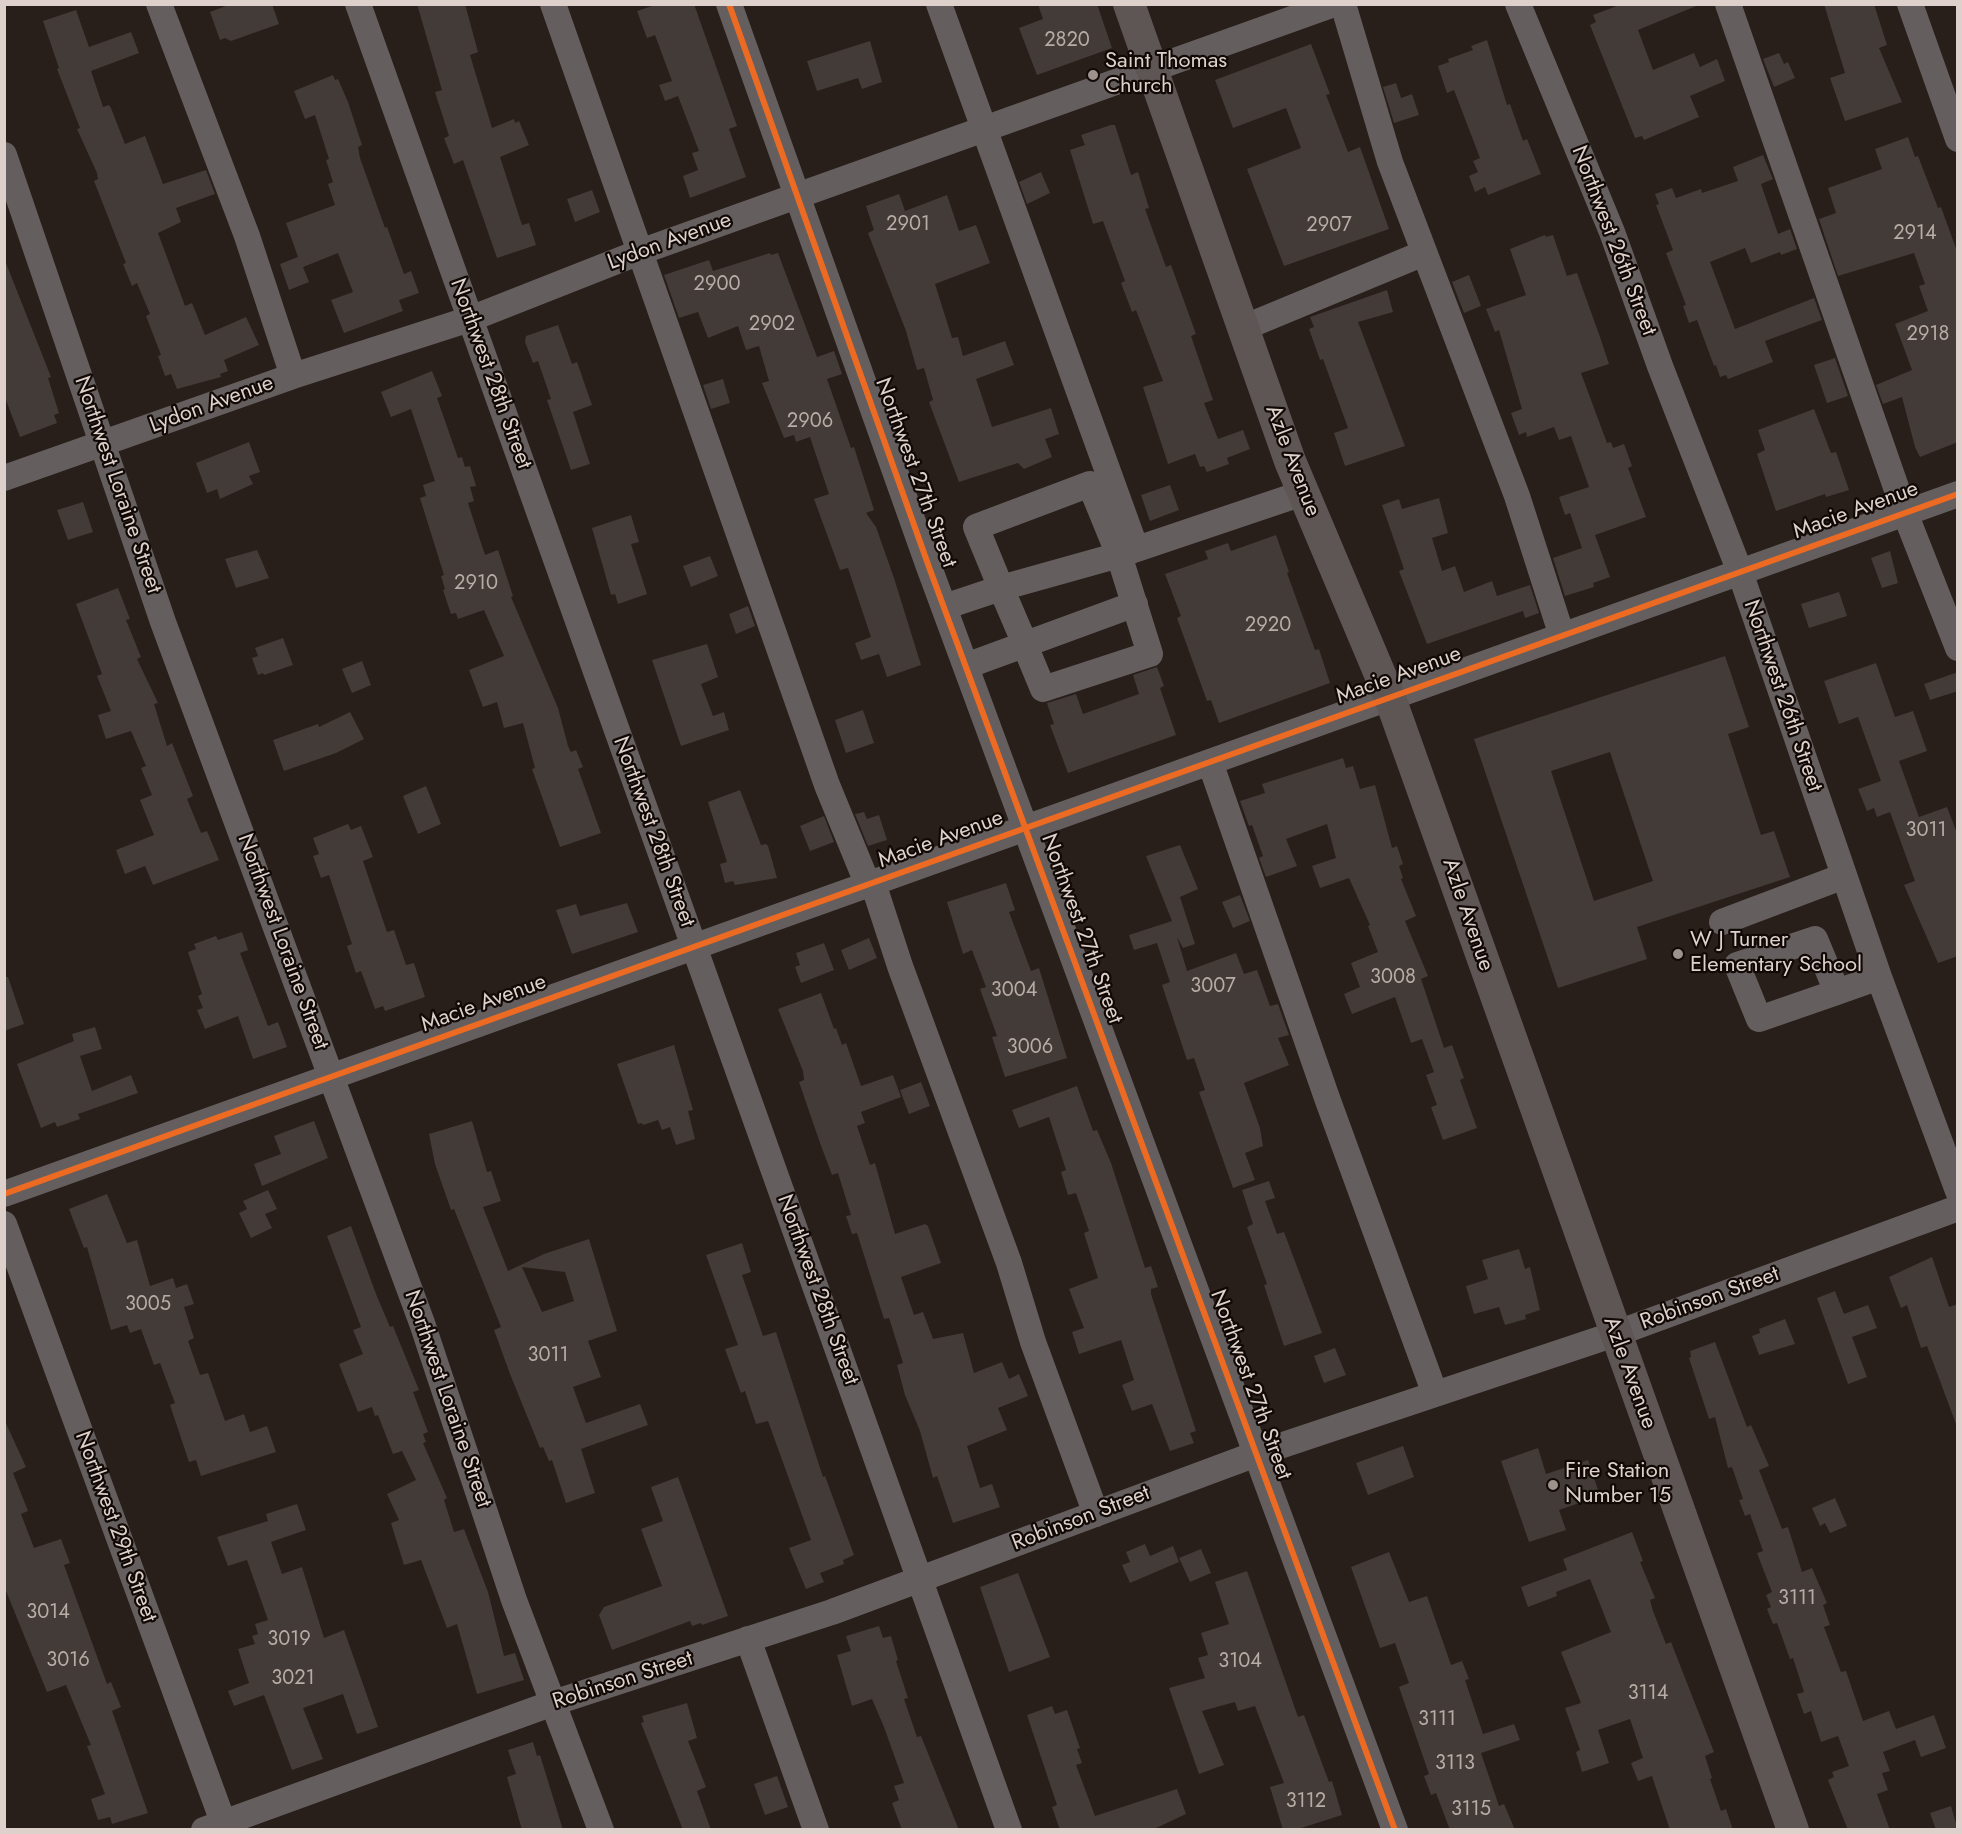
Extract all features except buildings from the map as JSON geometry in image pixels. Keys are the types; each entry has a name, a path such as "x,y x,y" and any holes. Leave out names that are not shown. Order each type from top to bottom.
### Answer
{"main road":[{"name":"Azle Avenue","path":"1129,4 1303,493 1390,698 1793,1830"}],"street":[{"path":"159,4 247,236 293,376"},
{"name":"Northwest 28th Street","path":"358,4 1009,1830"},
{"path":"553,4 827,785 871,884 1009,1263 1033,1342 1095,1514"},
{"name":"Northwest 27th Street","path":"729,4 944,607 1395,1830"},
{"path":"939,4 985,129 1128,552 1135,604 1150,654 1043,689 976,527 1090,484 1128,552"},
{"name":"Lydon Avenue","path":"4,478 103,445 293,376 471,319 640,252 1335,4"},
{"path":"1343,4 1390,162 1517,496 1562,636"},
{"name":"Northwest 26th Street","path":"1518,4 1612,232 1660,366 1740,572 1879,977 1958,1191"},
{"path":"1728,4 1905,513 1958,648"},
{"path":"1910,4 1958,139"},
{"name":"Northwest Loraine Street","path":"4,155 163,622 422,1323 514,1600 601,1830"},
{"path":"1243,328 1424,253"},
{"path":"944,607 1001,588 1128,552 1303,493"},
{"name":"Macie Avenue","path":"4,1194 1958,494"},
{"path":"966,666 1135,604"},
{"path":"1210,762 1327,1098 1435,1394"},
{"path":"1722,922 1844,876"},
{"path":"1837,992 1879,977"},
{"name":"Robinson Street","path":"218,1827 553,1703 920,1580 1256,1454 1615,1334 1958,1208"},
{"name":"Northwest 29th Street","path":"4,1224 218,1827"},
{"path":"748,1639 816,1830"}],"cycle path":[{"path":"729,4 929,567 1395,1830"},
{"path":"4,1194 1958,494"}],"place":[{"name":"Saint Thomas Church","path":"1093,75"},
{"name":"W J Turner Elementary School","path":"1678,954"},
{"name":"Fire Station Number 15","path":"1553,1485"}]}
